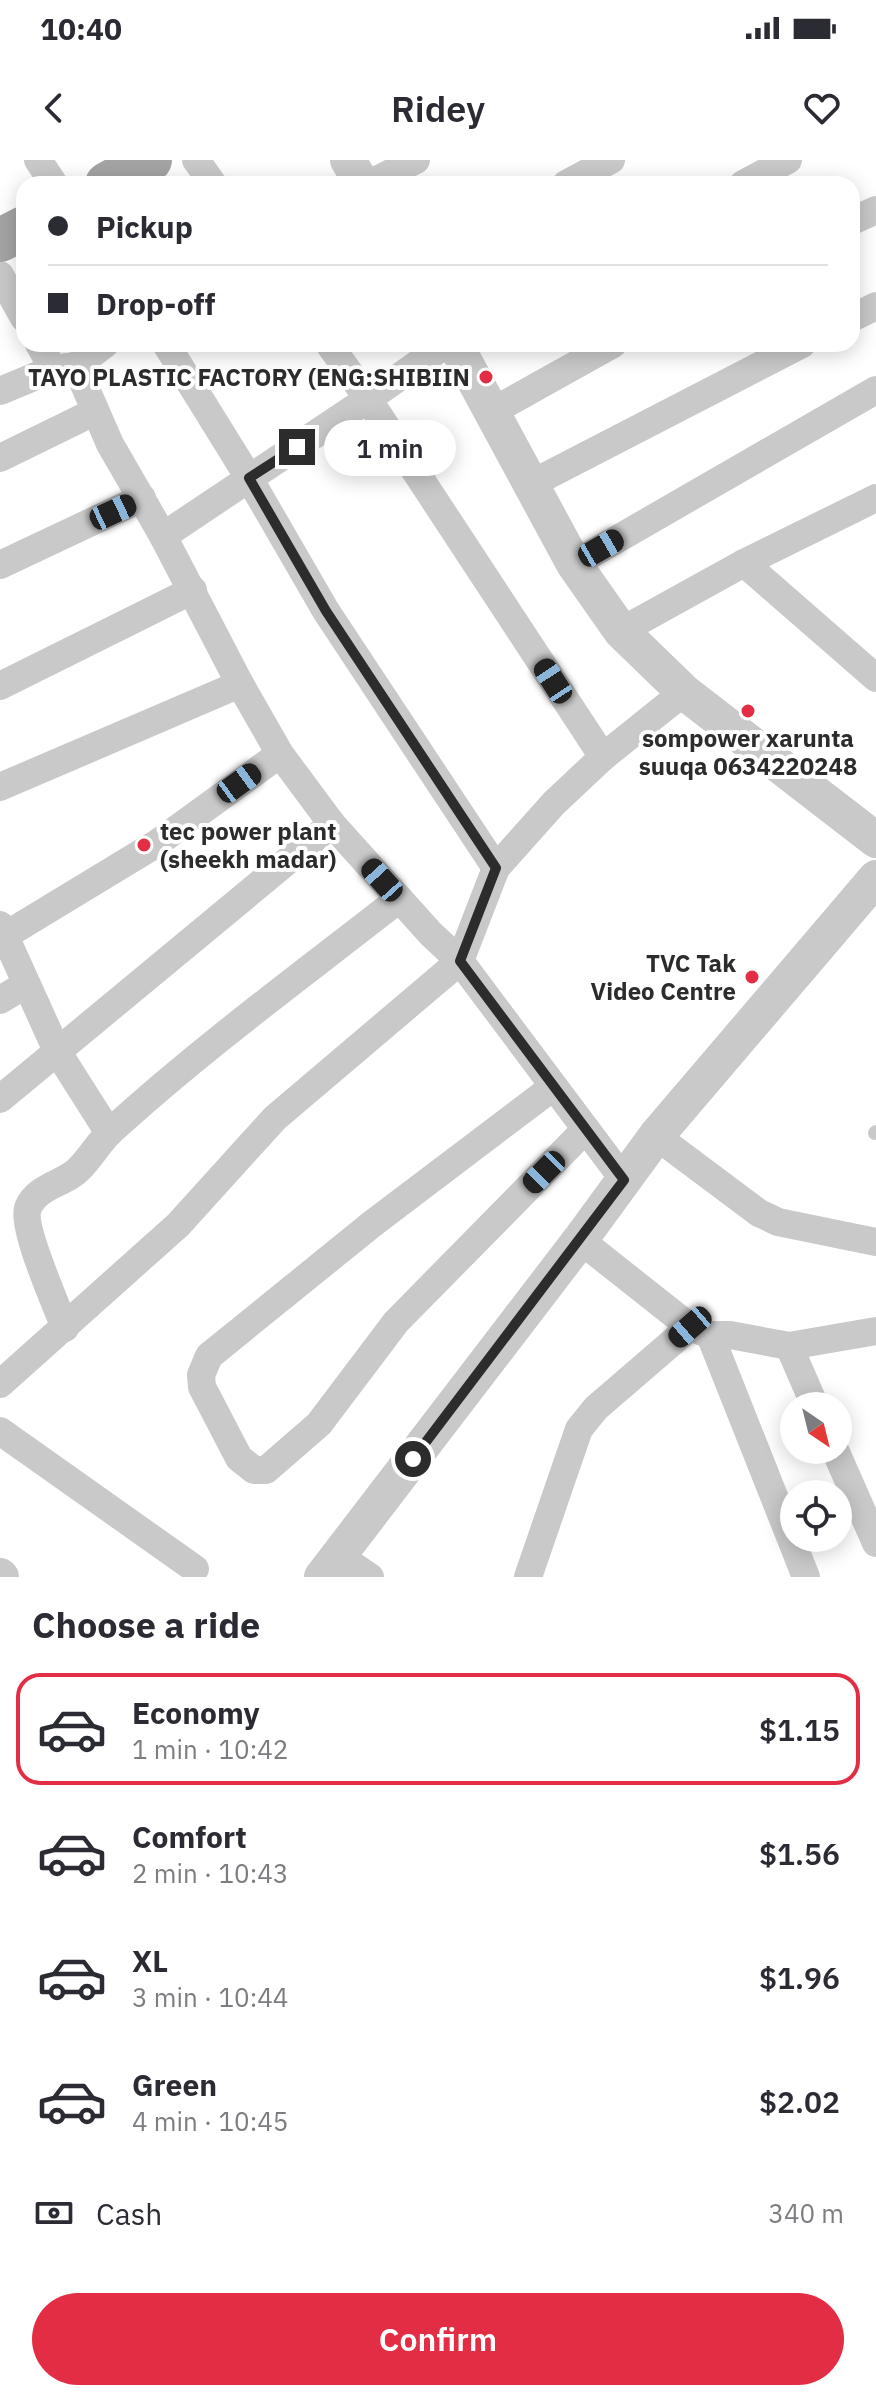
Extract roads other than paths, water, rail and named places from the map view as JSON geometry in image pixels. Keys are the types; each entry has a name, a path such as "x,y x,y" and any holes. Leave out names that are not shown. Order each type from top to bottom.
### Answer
{"main road":[{"path":"121,176 150,160"}],"street":[{"path":"385,176 416,160"},
{"path":"581,176 611,160"},
{"path":"758,176 788,160"},
{"path":"0,275 16,304"},
{"path":"47,352 64,368 94,412 280,754 332,824 460,961 624,1180"},
{"path":"0,391 64,368 91,352"},
{"path":"171,352 326,611 496,868"},
{"path":"335,352 603,757"},
{"path":"163,536 435,352"},
{"path":"460,352 574,564 621,631 684,692 876,840"},
{"path":"493,411 599,352"},
{"path":"531,484 787,352"},
{"path":"574,564 876,390"},
{"path":"0,458 94,412"},
{"path":"0,565 142,498"},
{"path":"621,631 744,563 876,498"},
{"path":"744,563 876,678"},
{"path":"0,686 193,590"},
{"path":"0,787 240,684"},
{"path":"0,1384 178,1225 275,1118 460,961 496,868 554,803 603,757 684,692"},
{"path":"109,1133 57,1051 3,930 156,844 280,754"},
{"path":"0,1099 332,824"},
{"path":"370,1577 336,1570 656,1136 876,878"},
{"path":"65,1328 33,1242 27,1211 40,1193 80,1169 109,1133 206,1051 399,899"},
{"path":"0,1000 25,985"},
{"path":"553,1087 372,1224 209,1356 201,1375 202,1387 239,1458 254,1470 266,1470 319,1424 396,1322 586,1129"},
{"path":"656,1136 759,1213 778,1222 876,1242"},
{"path":"580,1240 700,1331 806,1577"},
{"path":"528,1577 579,1429 596,1408 700,1331 789,1346 876,1331"},
{"path":"789,1346 809,1392"},
{"path":"0,1431 195,1569"},
{"path":"841,1464 876,1543"}],"place":[{"name":"TAYO PLASTIC FACTORY (ENG:SHIBIIN","path":"486,377"},
{"name":"sompower xarunta suuqa 0634220248","path":"748,711"},
{"name":"tec power plant (sheekh madar)","path":"144,845"},
{"name":"TVC Tak Video Centre","path":"752,977"}]}
